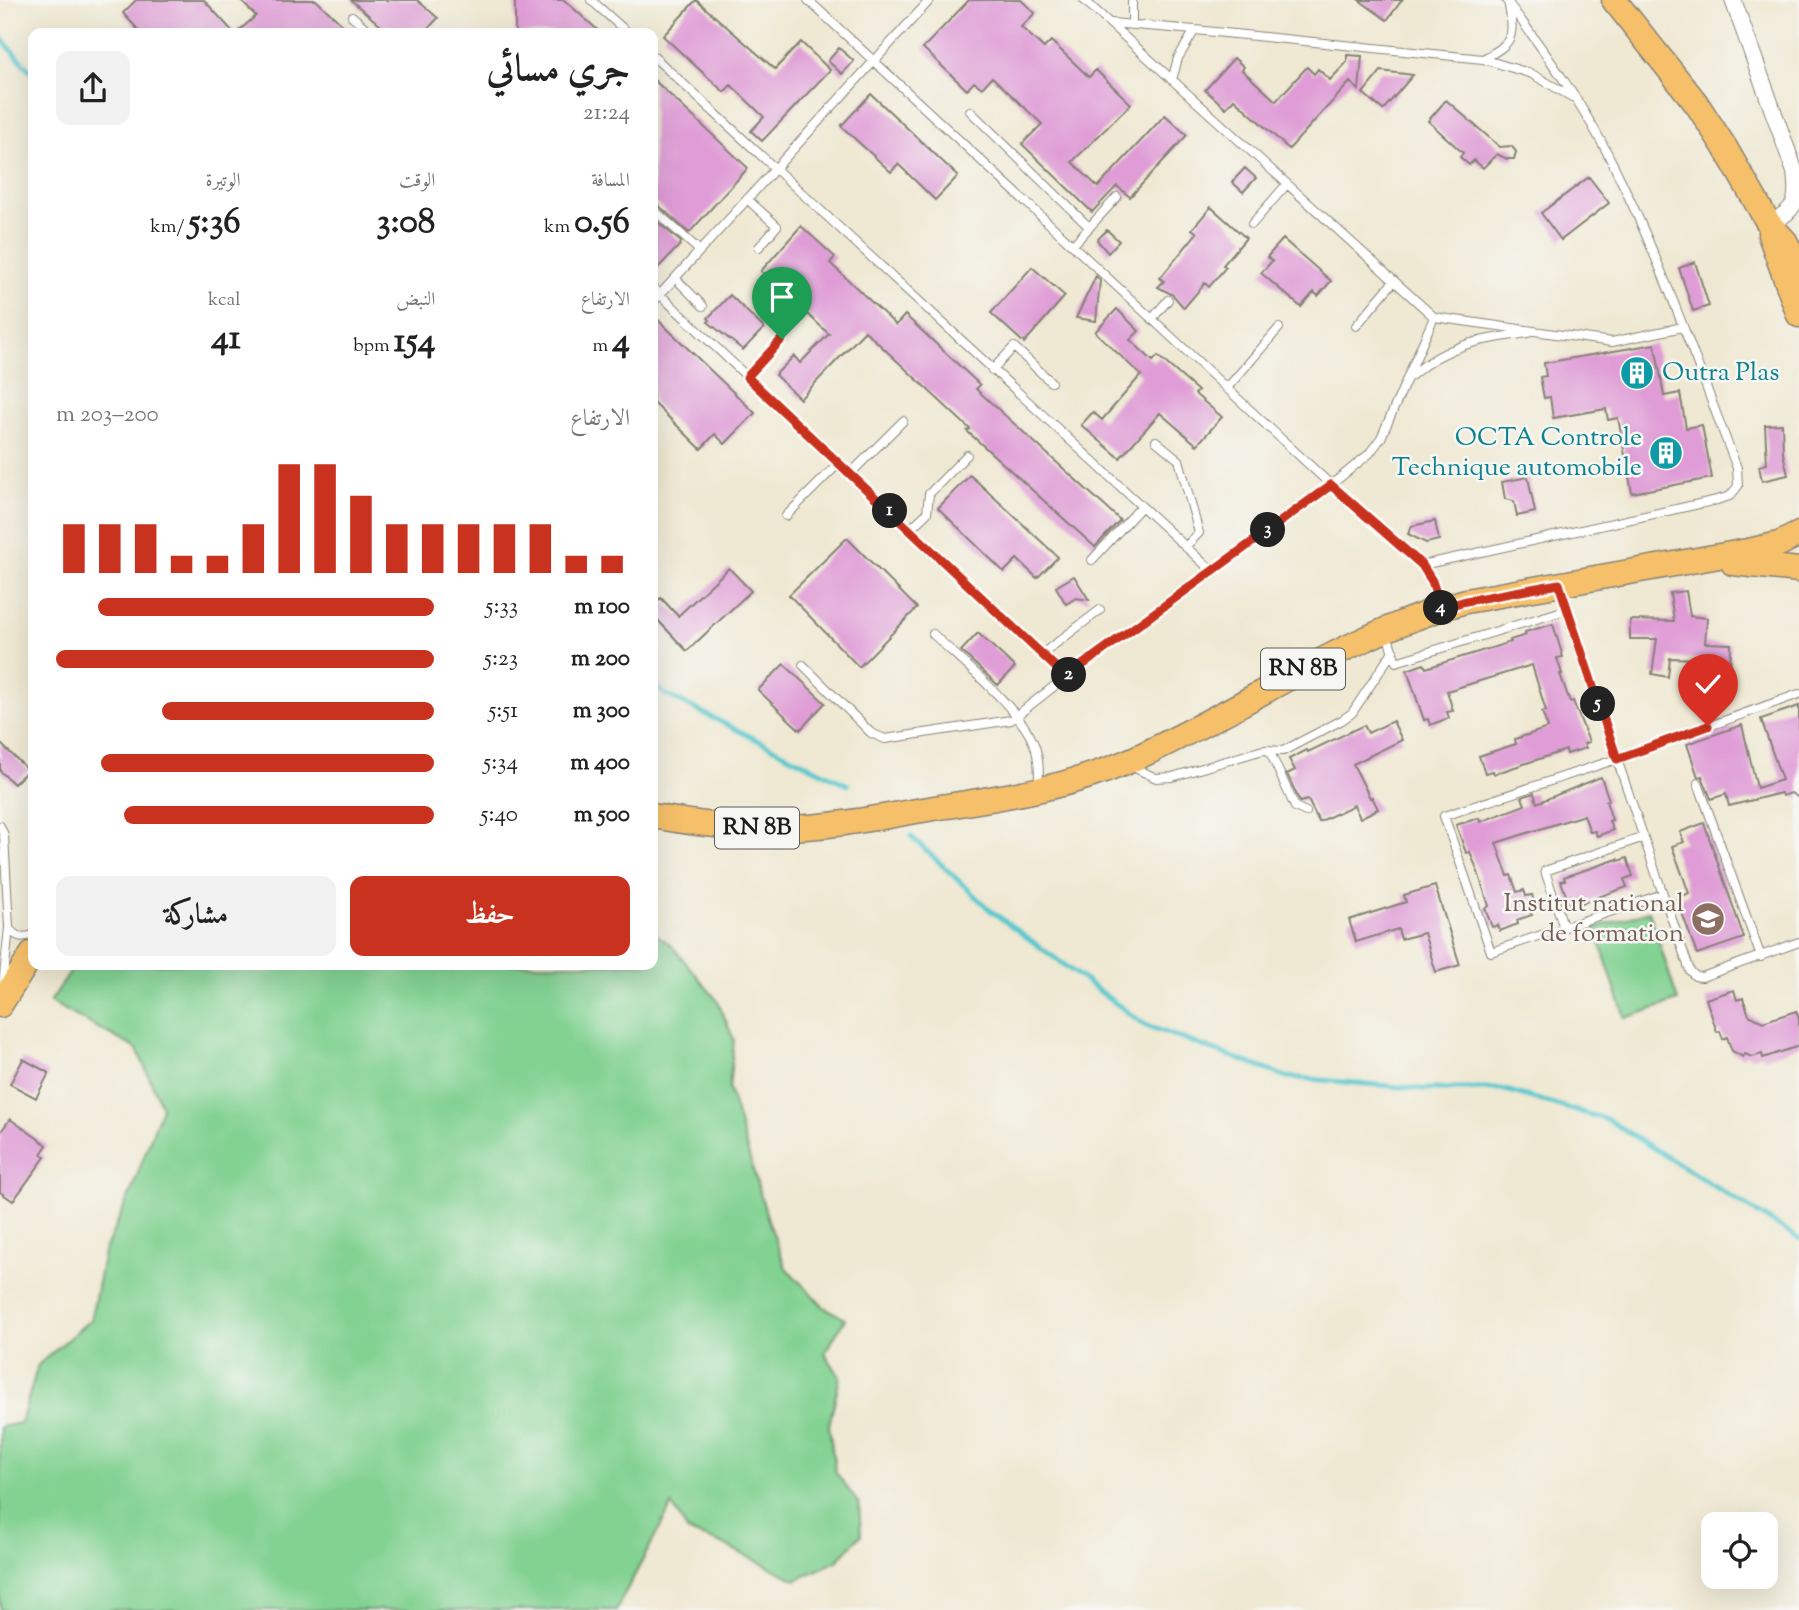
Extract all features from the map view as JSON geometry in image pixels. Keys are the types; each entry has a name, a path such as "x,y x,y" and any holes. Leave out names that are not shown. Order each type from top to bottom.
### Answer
{"main road":[{"path":"1614,0 1696,103 1769,224 1785,242 1799,267"},
{"path":"1769,224 1773,247 1799,315"},
{"name":"RN 8B","path":"658,817 739,828 787,828 862,820 1039,791 1126,762 1389,640 1441,608 1559,584 1693,562 1779,544 1799,534"},
{"name":"RN 8B","path":"1693,562 1754,564 1799,570"},
{"path":"1,1004 28,961"}],"street":[{"path":"1733,0 1795,172 1798,190 1796,205 1789,213 1769,224"}],"lane":[{"path":"592,0 623,28"},
{"path":"808,0 1331,485 1422,565 1432,581 1441,608"},
{"path":"658,290 675,278 930,0"},
{"path":"1084,0 1434,317 1612,342 1683,327"},
{"path":"1132,0 1132,25"},
{"path":"1483,59 1501,49 1510,40 1513,26 1507,2"},
{"path":"1422,565 1730,496 1738,486 1737,468 1683,327 1614,164 1577,100 1507,2"},
{"path":"352,16 365,28"},
{"path":"1110,23 1483,59 1532,74 1577,100"},
{"path":"1172,80 1178,58 1195,30"},
{"path":"658,62 1212,571"},
{"path":"971,111 1089,228"},
{"path":"1252,224 1287,184"},
{"path":"1073,245 1117,197"},
{"path":"747,199 777,226 759,247"},
{"path":"658,213 700,251"},
{"path":"675,278 703,306"},
{"path":"1356,326 1394,281"},
{"path":"658,293 1066,677"},
{"path":"1152,318 1168,300"},
{"path":"803,665 871,733 885,739 1012,720 1066,677 1331,485 1369,454 1381,438 1434,317"},
{"path":"1227,388 1279,328"},
{"path":"1408,379 1427,362 1463,345 1538,331"},
{"path":"747,377 782,339"},
{"path":"992,370 1014,348 1051,382"},
{"path":"850,474 903,421"},
{"path":"1156,441 1179,460 1199,533 1185,547"},
{"path":"909,529 927,513 929,494 967,455"},
{"path":"786,516 839,463"},
{"path":"1092,560 1141,507"},
{"path":"1559,584 1690,971 1695,976 1702,977 1799,942"},
{"path":"1042,654 1100,610"},
{"path":"1389,640 1396,662 1566,610"},
{"path":"933,634 1018,716 1034,743 1039,768 1039,791"},
{"path":"1126,762 1142,773 1156,778 1172,778 1263,750 1283,751 1352,713 1389,640"},
{"path":"1663,894 1491,952 1444,816 1617,759 1799,694"},
{"path":"1269,750 1296,807 1306,812"},
{"path":"1698,783 1761,957"},
{"path":"0,826 5,835 9,927 1,1004"},
{"path":"1564,928 1545,871 1644,837"},
{"path":"9,927 13,934 21,938 28,936"}],"green space":[{"path":"1649,911 1678,1001 1625,1018 1595,928"},
{"path":"658,936 671,945 717,1000 734,1040 729,1089 768,1220 786,1268 823,1306 845,1319 825,1353 840,1377 829,1425 835,1471 859,1504 861,1535 837,1561 796,1580 720,1543 688,1532 672,1505 616,1610 0,1610 0,1427 21,1423 38,1365 91,1319 104,1252 131,1192 162,1107 137,1049 50,1002 72,970 658,970"}],"building":[{"path":"136,0 204,0 229,28 136,28 123,13"},
{"path":"240,0 316,0 346,28 242,28 256,16"},
{"path":"351,0 417,0 438,18 429,28 383,28"},
{"path":"515,0 564,0 595,28 515,28"},
{"path":"696,0 775,69 801,42 830,70 762,141 751,131 764,117 731,85 724,92 663,36"},
{"path":"969,0 1021,0 1035,13 1021,27 1044,48 1051,41 1089,77 1096,70 1131,104 1072,162 1098,187 1165,115 1187,135 1130,197 1117,186 1092,212 1022,144 1042,124 992,77 982,88 974,82 967,90 923,48"},
{"path":"1359,0 1402,0 1387,20"},
{"path":"839,48 854,61 842,74 828,61"},
{"path":"1347,55 1362,56 1359,90 1350,82 1289,149 1234,99 1226,108 1205,90 1234,58 1244,67 1242,70 1276,101 1307,67 1314,74 1318,69 1330,80 1347,62"},
{"path":"1381,71 1413,75 1383,110 1363,93"},
{"path":"658,84 748,168 689,233 658,205"},
{"path":"871,94 958,176 935,200 898,164 891,172 841,126"},
{"path":"1446,100 1500,147 1511,146 1516,152 1514,159 1497,154 1483,168 1474,160 1469,165 1460,157 1463,153 1428,121"},
{"path":"1245,168 1256,178 1243,192 1232,182"},
{"path":"1589,177 1609,203 1561,240 1541,213"},
{"path":"1211,207 1246,238 1209,287 1205,283 1184,308 1173,295 1158,287 1164,281 1160,278 1197,233 1192,229"},
{"path":"658,222 681,242 658,268"},
{"path":"801,226 835,257 830,263 896,325 905,315 980,385 976,389 1120,520 1095,547 967,431 970,429 865,331 800,399 775,375 794,356 800,363 829,334 761,271"},
{"path":"1107,230 1119,241 1108,253 1097,240"},
{"path":"1283,239 1331,281 1318,296 1314,292 1301,307 1261,273 1272,261 1267,257"},
{"path":"1695,262 1709,306 1693,311 1679,268"},
{"path":"1032,267 1065,296 1024,343 991,313"},
{"path":"1096,276 1100,280 1096,321 1076,318"},
{"path":"730,295 764,328 743,350 708,322 708,318"},
{"path":"1117,309 1139,331 1130,340 1153,361 1158,356 1198,391 1195,394 1222,417 1197,445 1160,413 1120,458 1081,425 1093,412 1102,420 1141,375 1095,332"},
{"path":"658,320 755,413 725,444 715,434 701,449 658,407"},
{"path":"1655,344 1664,396 1680,393 1686,428 1702,425 1712,478 1632,493 1618,418 1608,420 1606,409 1553,418 1550,397 1544,398 1540,377 1546,376 1544,363"},
{"path":"1782,424 1783,453 1788,475 1762,481 1759,466 1767,464 1765,425"},
{"path":"970,475 1058,557 1037,578 1017,559 1004,572 938,508"},
{"path":"1528,477 1535,512 1517,516 1514,501 1505,499 1502,482"},
{"path":"1435,521 1439,540 1426,543 1408,534 1412,526"},
{"path":"847,538 917,608 859,667 789,595"},
{"path":"729,568 751,591 687,651 658,620 658,601 661,598 678,616"},
{"path":"1074,576 1089,600 1076,598 1066,604 1056,587"},
{"path":"1686,591 1690,616 1707,618 1705,643 1731,644 1730,670 1702,669 1702,659 1670,658 1668,677 1652,674 1657,639 1630,639 1630,620 1674,621 1670,593"},
{"path":"1553,624 1563,657 1557,658 1560,674 1589,742 1584,744 1586,748 1567,754 1566,750 1494,774 1493,771 1485,773 1479,756 1516,744 1515,739 1548,728 1542,712 1546,711 1532,665 1447,691 1453,711 1447,712 1449,718 1430,725 1428,719 1424,720 1407,670 1424,664 1426,668 1511,642 1510,640 1526,635 1525,632"},
{"path":"978,633 1015,667 998,685 961,651"},
{"path":"784,664 825,703 800,730 758,690"},
{"path":"1799,706 1799,798 1791,793 1782,796 1781,793 1729,806 1726,794 1711,799 1702,776 1698,777 1687,744 1742,725 1757,788 1782,780 1761,719"},
{"path":"1393,721 1402,740 1353,764 1378,809 1360,818 1354,805 1319,822 1308,800 1300,802 1287,774 1295,770 1289,759 1364,725 1368,733"},
{"path":"0,743 28,770 14,784 0,771"},
{"path":"1601,777 1609,800 1606,801 1613,830 1597,836 1595,831 1590,832 1584,815 1496,843 1517,892 1524,890 1526,896 1532,895 1536,909 1530,911 1532,915 1517,920 1518,924 1500,931 1498,925 1492,927 1485,908 1489,906 1478,872 1470,852 1466,853 1456,825 1479,818 1480,822 1525,805 1522,797 1534,793 1537,803"},
{"path":"1704,823 1744,938 1697,954 1677,899 1689,893 1672,846 1684,842 1680,832"},
{"path":"1627,858 1633,876 1624,879 1627,887 1570,907 1561,881 1565,880 1564,877"},
{"path":"1435,886 1460,965 1436,972 1424,933 1401,939 1398,929 1356,942 1349,920 1406,902 1404,895"},
{"path":"1734,990 1737,1000 1743,998 1749,1015 1763,1022 1796,1011 1799,1019 1799,1046 1763,1058 1762,1054 1752,1057 1745,1054 1743,1057 1732,1051 1727,1037 1723,1039 1720,1031 1717,1032 1706,999"},
{"path":"23,1059 49,1073 36,1098 10,1084"},
{"path":"10,1119 47,1145 41,1154 45,1157 13,1201 0,1192 0,1133"}],"waterway":[{"path":"0,37 28,68"},
{"path":"658,689 848,785"},
{"path":"911,836 990,910 1145,1025 1287,1077 1424,1089 1502,1089 1608,1120 1799,1239"}],"place":[{"name":"Outra Plas","path":"1637,373"},
{"name":"OCTA Controle Technique automobile","path":"1666,453"},
{"name":"Institut national de formation","path":"1708,919"}],"route":[{"path":"782,339 747,377 1066,677 1331,485 1422,565 1432,581 1441,608 1559,584 1617,759 1708,726"}]}
